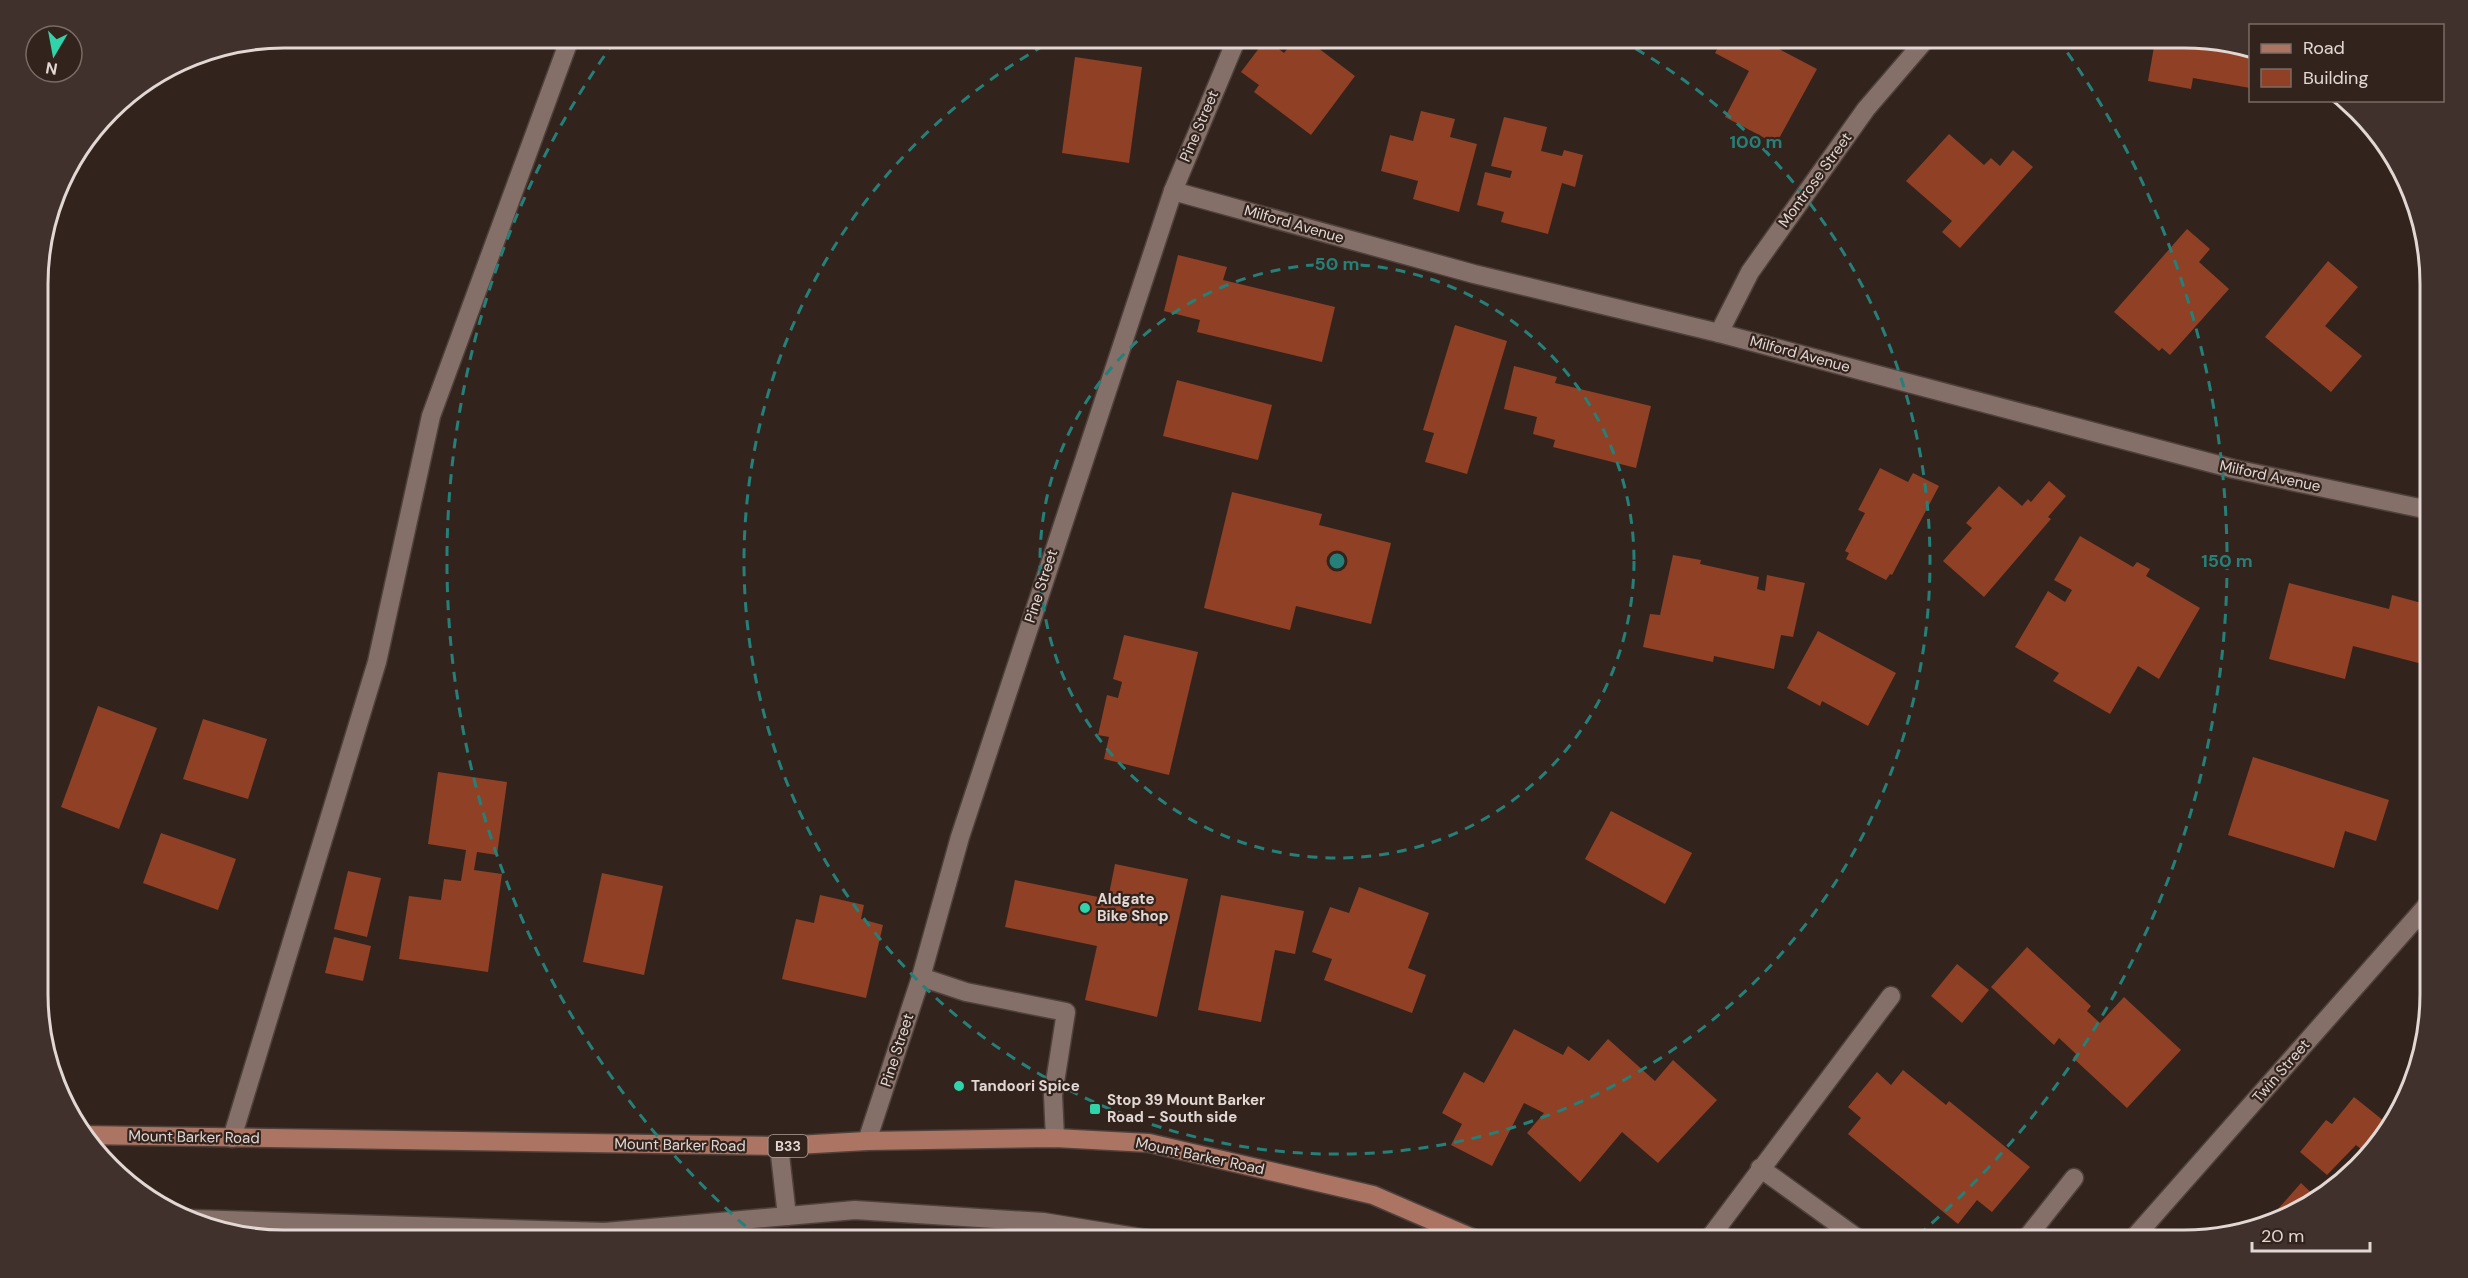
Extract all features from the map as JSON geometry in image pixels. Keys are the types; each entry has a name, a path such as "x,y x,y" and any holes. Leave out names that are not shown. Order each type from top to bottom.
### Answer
{"main road":[{"name":"Mount Barker Road","path":"95,1135 779,1146 867,1141 1055,1138 1149,1143 1373,1195 1454,1230"}],"street":[{"path":"232,1138 377,662 431,416 566,48"},
{"name":"Pine Street","path":"867,1141 921,977 967,815 1173,190 1233,48"},
{"name":"Montrose Street","path":"1719,333 1750,272 1866,109 1918,48"},
{"name":"Milford Avenue","path":"1173,190 1473,274 1719,333 2234,468 2420,508"},
{"name":"Twin Street","path":"2141,1230 2420,914"},
{"path":"921,977 966,992 1066,1012 1053,1095 1055,1138"},
{"path":"1715,1230 1891,996"},
{"path":"779,1146 787,1216"},
{"path":"1760,1168 1846,1230"},
{"path":"2033,1230 2074,1178"},
{"path":"660,1230 855,1210 1043,1222 1092,1230"},
{"path":"217,1220 459,1230"}],"building":[{"path":"1259,48 1278,48 1284,53 1288,48 1318,48 1355,76 1311,135 1254,92 1259,85 1241,72"},
{"path":"1718,48 1777,48 1817,69 1776,144 1725,117 1749,71 1715,53"},
{"path":"2154,48 2214,50 2249,57 2249,88 2193,78 2191,89 2148,81"},
{"path":"1075,57 1142,67 1129,163 1062,153"},
{"path":"1421,111 1455,119 1450,137 1477,144 1459,212 1413,199 1418,181 1381,171 1390,135 1413,141"},
{"path":"1504,117 1547,127 1541,151 1562,156 1564,150 1583,155 1575,187 1562,183 1548,234 1501,222 1504,212 1477,205 1485,172 1510,178 1512,171 1491,166"},
{"path":"1949,134 1984,165 1991,158 2000,166 2013,150 2033,167 1960,248 1942,232 1952,221 1906,181"},
{"path":"2187,229 2210,249 2199,262 2229,289 2170,355 2162,348 2159,351 2114,312"},
{"path":"1178,255 1227,267 1223,280 1335,307 1322,362 1197,332 1200,320 1164,311"},
{"path":"2328,261 2358,287 2325,326 2362,356 2331,392 2265,337"},
{"path":"1455,325 1507,341 1467,474 1425,462 1434,433 1423,430"},
{"path":"1514,366 1557,377 1555,383 1651,406 1636,468 1553,447 1555,440 1533,434 1537,417 1504,409"},
{"path":"1177,380 1272,405 1258,460 1163,436"},
{"path":"1880,468 1908,482 1913,473 1939,486 1892,575 1890,574 1886,580 1846,559 1849,553 1845,551 1865,513 1858,510"},
{"path":"2049,481 2066,496 2048,517 2051,519 1984,597 1943,561 1972,528 1966,523 1999,486 2022,506 2028,499 2031,502"},
{"path":"1232,492 1322,514 1319,525 1391,543 1371,624 1296,606 1290,630 1204,608"},
{"path":"2080,536 2133,567 2137,562 2150,569 2146,576 2200,608 2159,679 2138,666 2110,714 2053,681 2059,673 2015,647 2048,591 2065,602 2072,590 2054,580"},
{"path":"1673,555 1701,560 1700,564 1759,577 1757,589 1765,591 1767,575 1805,583 1793,637 1781,635 1774,669 1714,656 1713,662 1643,647 1650,614 1660,615"},
{"path":"2289,583 2389,609 2392,595 2420,603 2420,663 2353,646 2345,679 2269,659"},
{"path":"1818,631 1896,673 1868,726 1822,701 1820,706 1787,688"},
{"path":"1124,635 1198,652 1169,775 1104,759 1109,737 1098,735 1107,695 1118,698 1122,682 1113,679"},
{"path":"98,706 157,728 119,829 61,807"},
{"path":"203,719 267,739 248,799 183,779"},
{"path":"2253,757 2389,800 2376,841 2345,831 2334,868 2228,835"},
{"path":"438,772 507,782 497,855 477,852 474,870 502,874 488,972 399,959 409,896 441,900 444,879 461,881 466,850 428,844"},
{"path":"1611,811 1692,853 1665,904 1585,859"},
{"path":"161,833 236,859 218,910 143,883"},
{"path":"1115,864 1188,879 1157,1017 1085,1000 1097,946 1005,927 1015,880 1108,899"},
{"path":"348,871 381,878 367,937 334,929"},
{"path":"602,873 663,886 644,975 583,962"},
{"path":"1359,887 1429,913 1408,968 1426,975 1412,1013 1324,980 1332,959 1312,952 1330,907 1349,913"},
{"path":"820,895 864,905 861,919 883,925 866,998 782,979 796,919 814,923"},
{"path":"1221,895 1304,911 1295,954 1275,950 1261,1022 1198,1010"},
{"path":"334,937 371,946 363,981 325,973"},
{"path":"2027,947 2091,1006 2087,1011 2100,1023 2124,997 2181,1050 2127,1108 2073,1058 2076,1054 2059,1038 2054,1045 1991,987"},
{"path":"1957,964 1989,990 1962,1023 1931,996"},
{"path":"1514,1029 1563,1055 1568,1046 1589,1061 1608,1039 1655,1081 1673,1060 1717,1100 1658,1163 1622,1132 1580,1182 1527,1133 1544,1113 1524,1103 1492,1166 1451,1145 1462,1124 1442,1113 1464,1072 1484,1083"},
{"path":"1903,1070 1946,1105 1949,1101 2030,1167 1992,1212 1977,1200 1958,1224 1848,1134 1861,1118 1848,1107 1877,1072 1891,1085"},
{"path":"2354,1097 2383,1120 2361,1149 2356,1145 2327,1175 2300,1152 2326,1120 2332,1124"},
{"path":"2301,1183 2311,1192 2288,1206 2276,1211"}],"place":[{"name":"Aldgate Bike Shop","path":"1085,908"},
{"name":"Tandoori Spice","path":"959,1086"},
{"name":"Stop 39 Mount Barker Road - South side","path":"1095,1109"}]}
